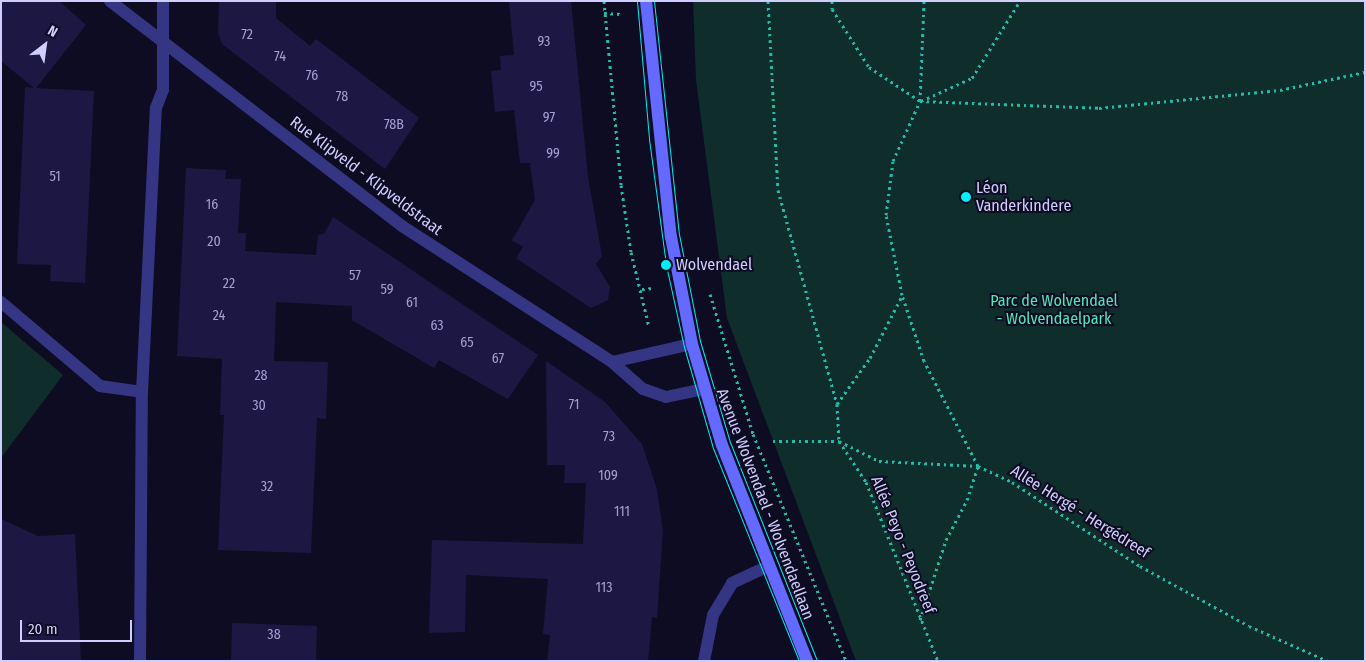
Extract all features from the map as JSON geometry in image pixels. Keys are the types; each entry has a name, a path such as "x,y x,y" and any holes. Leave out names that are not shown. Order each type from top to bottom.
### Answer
{"street":[{"name":"Rue Klipveld - Klipveldstraat","path":"110,1 402,226 612,362 643,389 666,397 704,389"},
{"path":"140,661 142,392 156,108 163,90 163,1"},
{"name":"Avenue Wolvendael - Wolvendaellaan","path":"646,1 670,237 692,344 704,389 768,566 808,661"},
{"path":"1,302 100,386 142,392"},
{"path":"612,362 692,344"},
{"path":"704,661 714,615 732,584 768,566"}],"path":[{"path":"604,1 620,185 631,252 650,332"},
{"path":"768,1 778,190 837,404 839,441"},
{"path":"832,1 832,9 870,67 920,102 1099,108 1280,90 1365,72"},
{"path":"920,621 946,540 967,500 978,466 924,361 902,295 886,215 893,161 920,102 924,1"},
{"path":"920,102 972,78 1020,1"},
{"path":"604,13 628,14"},
{"path":"706,290 713,297 729,346 753,434 846,661"},
{"path":"837,404 874,350 902,295"},
{"name":"Allée Hergé - Hergédreef","path":"773,441 839,441 879,461 978,466 1012,482 1140,566 1249,626 1328,661"},
{"name":"Allée Peyo - Peyodreef","path":"839,441 866,482 920,621 938,661"}],"green space":[{"name":"Parc de Wolvendael - Wolvendaelpark","path":"693,1 1365,1 1365,661 856,661 727,318 696,80"},
{"path":"1,322 63,375 1,458"}],"building":[{"path":"1,1 59,1 86,25 36,88 94,91 85,283 50,281 51,265 17,264 25,87 34,88 1,61"},
{"path":"219,1 276,1 276,18 310,46 316,39 419,118 385,169 222,44 218,33"},
{"path":"509,1 571,1 588,177 602,256 596,264 610,287 608,300 591,308 516,258 523,247 512,240 535,200 530,163 520,163 514,110 495,112 491,71 501,70 500,56 514,55"},
{"path":"186,168 226,170 225,179 241,179 238,233 246,233 245,251 316,255 318,235 324,234 333,217 538,355 508,399 439,360 434,368 352,320 352,306 276,302 274,361 328,362 326,419 317,418 311,553 218,550 224,415 220,415 222,359 177,356"},
{"path":"546,361 605,402 642,444 657,490 663,531 657,618 652,617 648,661 547,661 550,635 543,634 548,579 466,575 465,632 429,633 432,540 583,544 586,483 564,483 565,465 547,465"},
{"path":"1,519 38,536 75,534 81,661 1,661"},
{"path":"232,623 317,626 316,661 231,661"}],"tram line":[{"path":"637,1 649,139 666,265 684,347 713,448 799,661"},
{"path":"654,1 679,234 700,341 730,442 817,661"}],"place":[{"name":"Léon Vanderkindere","path":"966,197"},
{"name":"Wolvendael","path":"666,265"}]}
